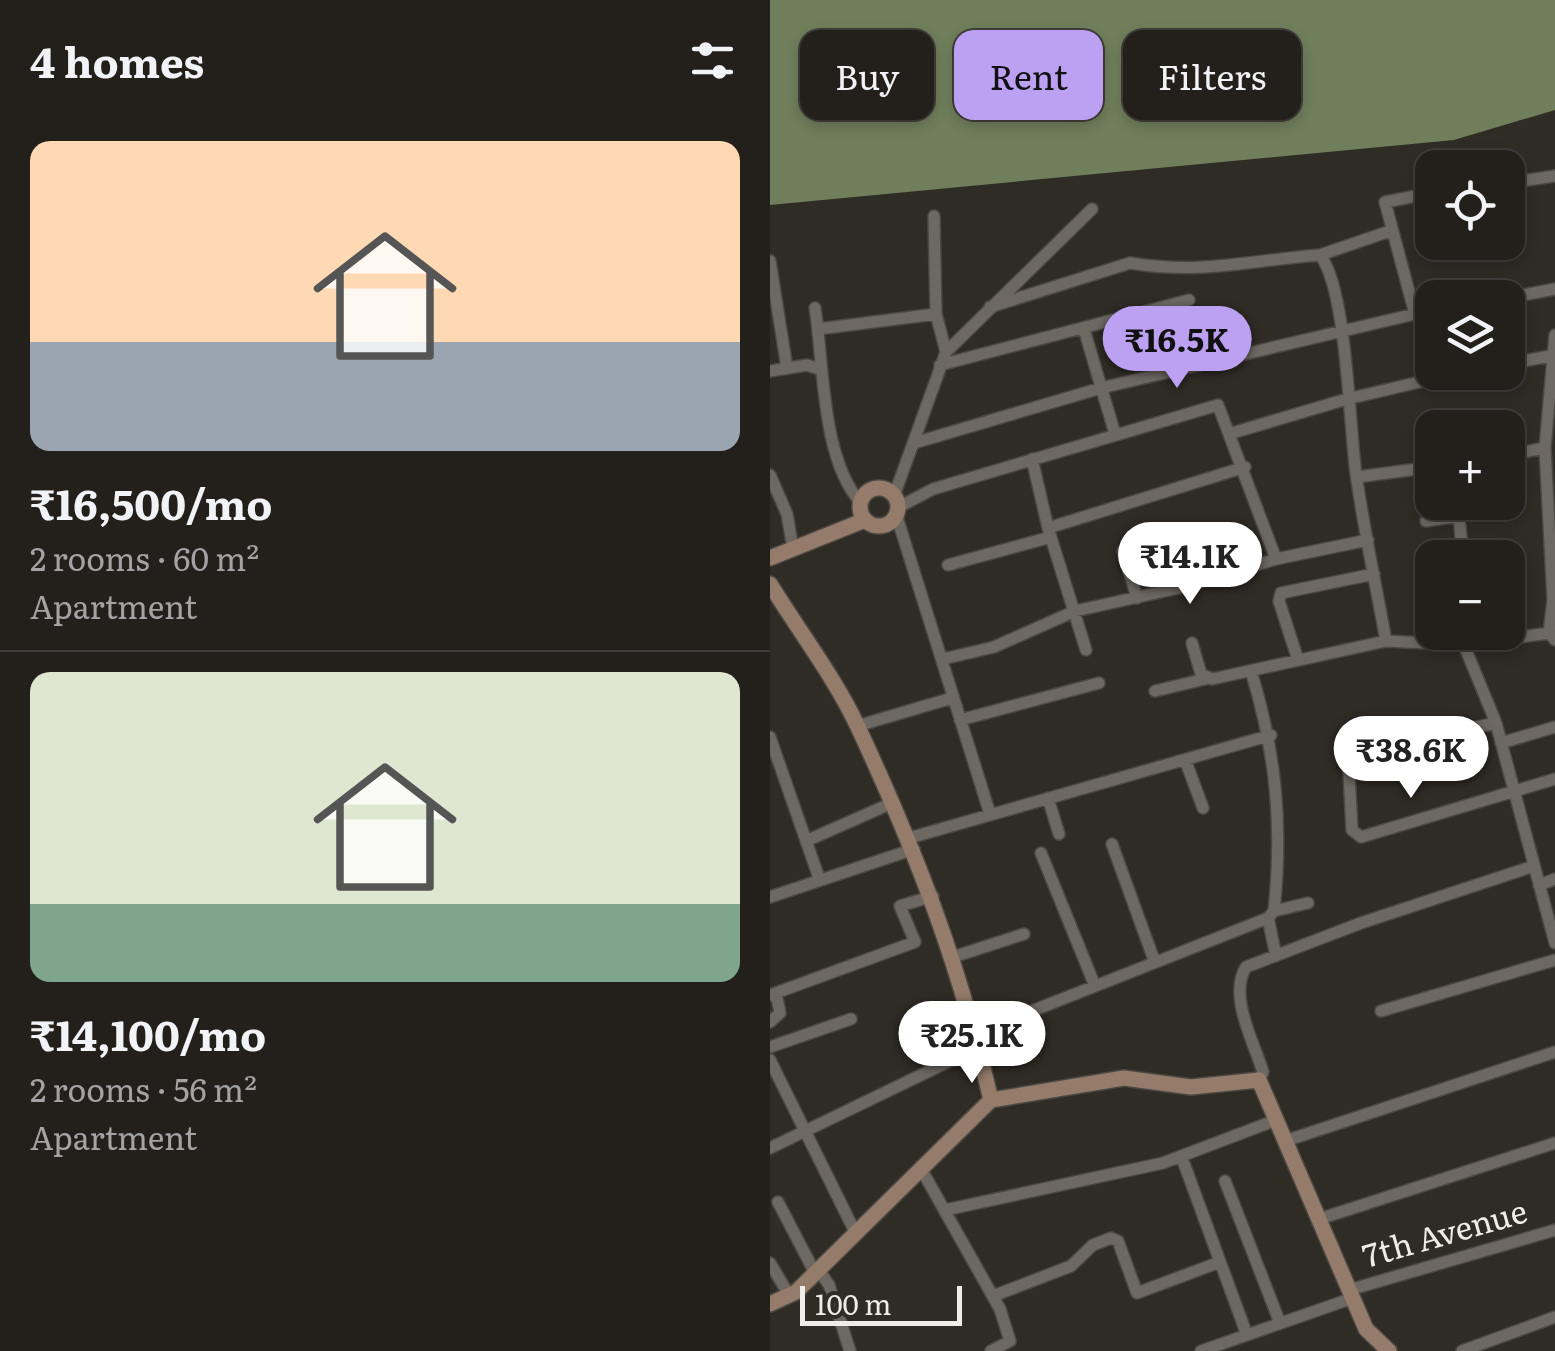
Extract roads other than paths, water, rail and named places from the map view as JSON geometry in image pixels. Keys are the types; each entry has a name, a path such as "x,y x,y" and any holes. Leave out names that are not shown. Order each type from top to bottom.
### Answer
{"street":[{"path":"1525,180 1555,176"},
{"path":"914,443 1100,388 1285,342 1342,335 1415,314 1384,202 1415,197"},
{"path":"770,558 865,520 883,525 896,506 946,352 1092,208"},
{"path":"934,216 936,314 946,352"},
{"path":"990,306 1130,263 1153,268 1228,269 1320,255 1390,231"},
{"path":"1320,255 1328,265 1342,335 1356,477 1386,641"},
{"path":"770,261 787,368"},
{"path":"1525,295 1555,290"},
{"path":"940,365 1189,300"},
{"path":"815,308 819,369 832,433 851,492 860,503 865,520"},
{"path":"818,329 936,314"},
{"path":"1084,329 1115,434"},
{"path":"1525,637 1552,636 1552,495 1545,448 1552,425 1550,356 1555,335"},
{"path":"1525,361 1550,356"},
{"path":"770,372 819,369"},
{"path":"1232,433 1415,383"},
{"path":"896,506 932,489 1214,405 1223,408 1276,559"},
{"path":"1525,452 1545,448"},
{"path":"1032,459 1049,532 1086,650"},
{"path":"948,565 1245,466"},
{"path":"1356,477 1415,469"},
{"path":"770,475 787,514 792,549"},
{"path":"860,503 872,490 884,490 896,506 990,814"},
{"path":"1426,521 1433,520"},
{"path":"943,659 994,647 1075,611 1276,559 1368,540"},
{"path":"1122,551 1137,598"},
{"path":"1298,660 1279,601 1281,593 1374,574"},
{"path":"770,584 857,726 912,843 953,957 991,1100"},
{"path":"1155,691 1386,641 1415,640"},
{"path":"1192,643 1205,678"},
{"path":"1468,650 1496,722 1555,944"},
{"path":"1252,671 1271,735 1280,824 1271,914 1276,956"},
{"path":"960,720 1098,683"},
{"path":"857,726 952,698"},
{"path":"1405,742 1496,722"},
{"path":"1501,743 1555,728"},
{"path":"770,897 990,814 1271,735"},
{"path":"770,737 819,878"},
{"path":"1348,754 1356,836 1555,779"},
{"path":"1186,762 1203,808"},
{"path":"1048,798 1059,834"},
{"path":"806,842 892,803"},
{"path":"1112,844 1154,960"},
{"path":"1042,852 1095,986"},
{"path":"1388,1351 1366,1329 1259,1080 1263,1072 1240,1002 1239,979 1246,968 1276,956 1534,866"},
{"path":"1539,885 1555,879"},
{"path":"770,1022 780,1013 773,994 914,942 900,906 933,896"},
{"path":"770,1148 978,1040 1095,986 1271,914 1308,903"},
{"path":"953,957 1024,934"},
{"path":"1381,1011 1555,960"},
{"path":"770,1047 851,1020"},
{"path":"1286,1141 1555,1052"},
{"path":"770,1060 856,1232"},
{"path":"770,1304 789,1295 816,1271 991,1100 1124,1078 1191,1087 1259,1080"},
{"path":"945,1210 1182,1158 1276,1120"},
{"path":"1319,1220 1555,1143"},
{"path":"1182,1158 1248,1334"},
{"path":"920,1166 993,1296 1012,1346 991,1351"},
{"path":"1224,1181 1280,1323"},
{"path":"778,1202 816,1271 830,1284 850,1351"},
{"name":"7th Avenue","path":"1201,1351 1351,1294 1555,1230"},
{"path":"993,1296 1071,1266 1093,1244 1111,1238 1118,1242 1137,1293 1220,1262"},
{"path":"770,1262 789,1295"},
{"path":"1462,1351 1555,1317"}]}
